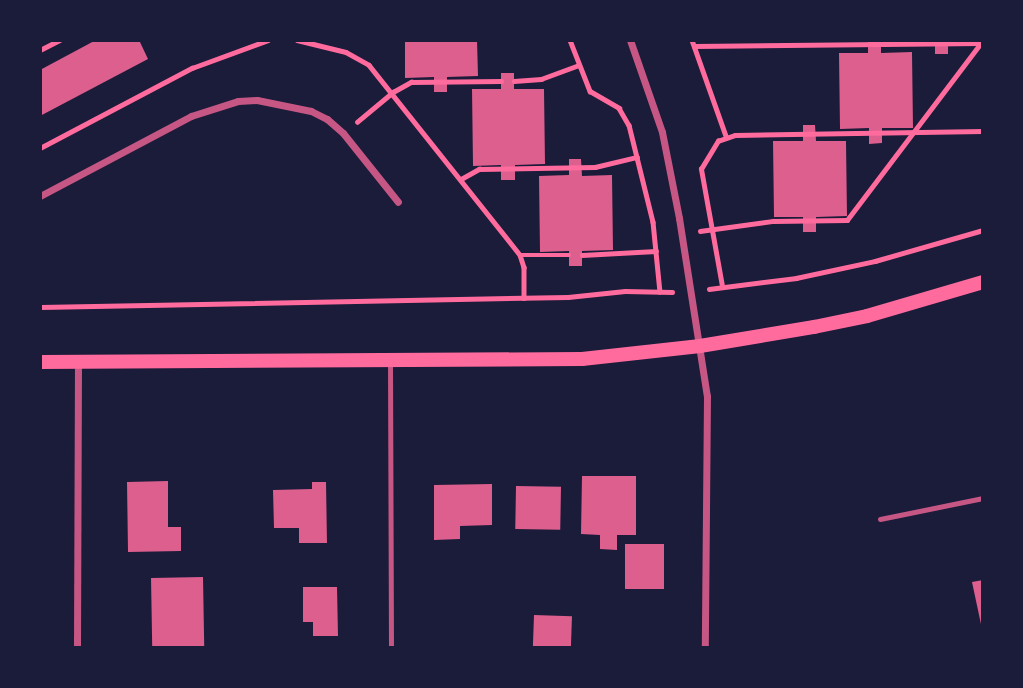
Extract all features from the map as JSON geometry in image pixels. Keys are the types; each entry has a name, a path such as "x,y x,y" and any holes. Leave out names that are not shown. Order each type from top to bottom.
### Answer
{"main road":[{"path":"40,362 582,359 700,346 867,316 983,282"}],"street":[{"path":"630,40 662,132 682,234 707,396 705,648"},
{"path":"40,196 191,116 238,101 274,102 311,111 327,119 343,133 398,202"},
{"path":"77,648 78,361"}],"lane":[{"path":"390,361 391,648"},
{"path":"880,519 983,499"}],"path":[{"path":"40,50 60,40"},
{"path":"40,148 192,68 268,40"},
{"path":"297,40 346,52 369,65 393,92 520,255 524,267 524,298"},
{"path":"570,40 590,91 613,103 625,116 653,222 660,292"},
{"path":"682,234 773,221 846,220 982,42"},
{"path":"726,136 693,43 982,42"},
{"path":"514,81 541,79 579,65"},
{"path":"343,133 393,92 411,82 501,80"},
{"path":"722,286 701,169 710,149 726,136 983,131"},
{"path":"461,179 479,169 595,167 636,157"},
{"path":"40,307 524,298 691,292 796,278 875,261 983,230"},
{"path":"582,255 656,251"},
{"path":"520,255 569,255"}],"building":[{"path":"96,40 139,40 148,59 40,116 40,70"},
{"path":"405,40 477,40 478,76 447,77 447,92 434,92 434,77 405,78"},
{"path":"868,40 881,40 881,53 912,52 913,128 882,128 882,143 869,144 869,128 840,129 839,53 868,53"},
{"path":"935,40 948,40 948,54 935,54"},
{"path":"501,73 514,73 514,89 544,89 545,164 515,165 515,180 501,180 501,165 473,166 472,89 501,89"},
{"path":"803,125 815,125 816,141 846,141 847,216 816,217 816,232 803,232 803,217 774,217 773,141 803,141"},
{"path":"569,159 581,159 582,176 612,175 613,250 582,251 582,266 569,266 569,251 540,252 539,176 569,175"},
{"path":"582,476 636,476 636,535 617,535 617,550 600,549 600,535 581,534"},
{"path":"168,481 168,527 181,527 181,551 128,552 127,482"},
{"path":"312,482 326,482 327,543 299,543 299,528 274,528 273,490 312,489"},
{"path":"492,484 492,525 460,526 460,539 434,540 434,485"},
{"path":"516,486 561,487 560,530 515,529"},
{"path":"625,544 664,544 664,589 625,589"},
{"path":"203,577 204,648 152,648 151,578"},
{"path":"983,580 983,629 982,629 972,582"},
{"path":"303,587 337,587 338,636 313,636 313,622 303,622"},
{"path":"534,615 572,616 571,648 533,648"}]}
